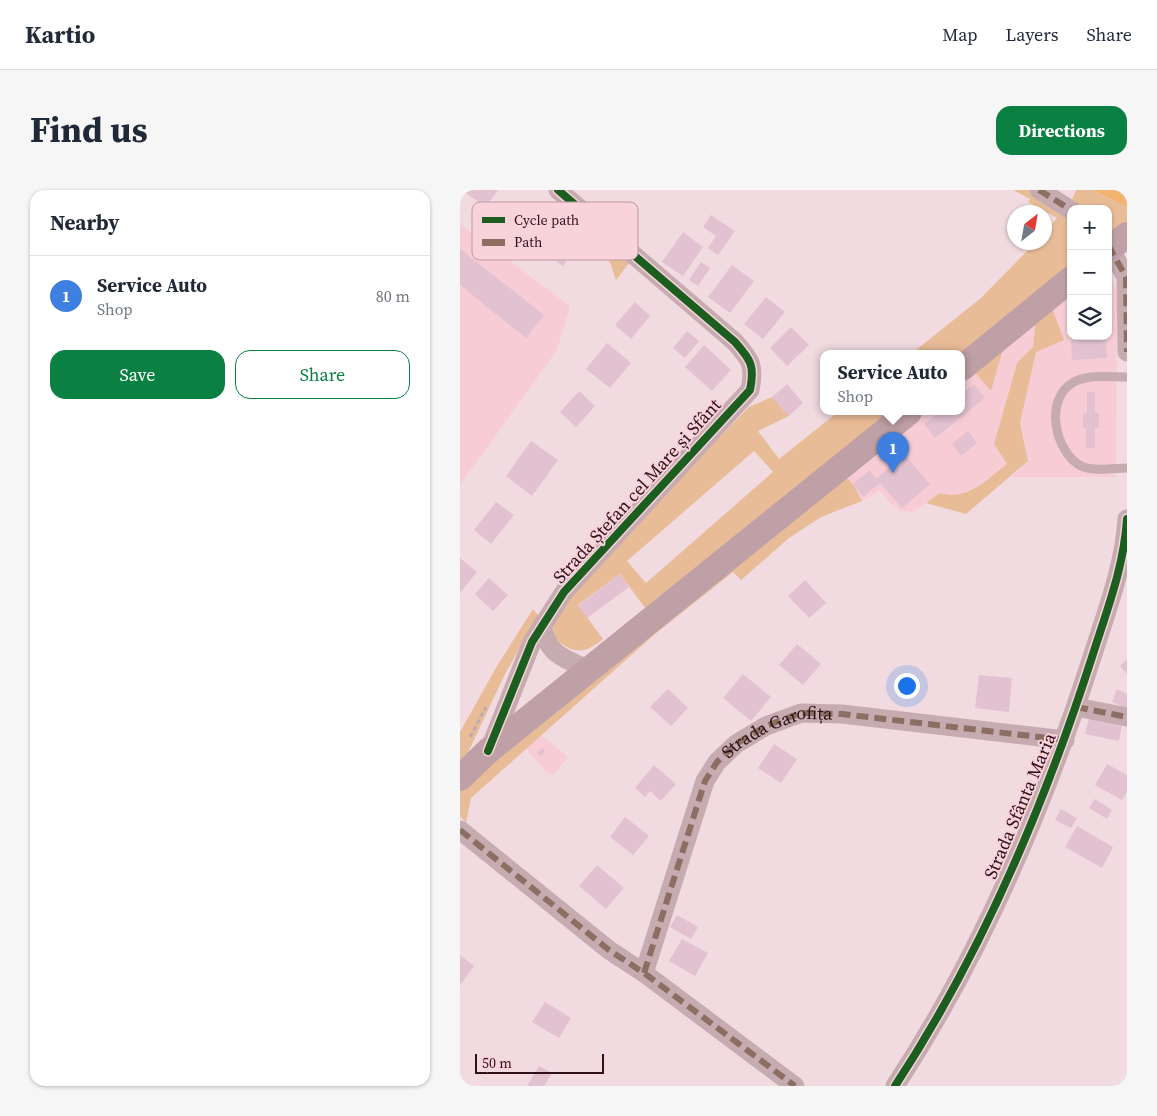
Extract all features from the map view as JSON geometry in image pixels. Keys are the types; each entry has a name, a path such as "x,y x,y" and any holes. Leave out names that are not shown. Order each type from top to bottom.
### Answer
{"main road":[{"path":"965,366 1067,282"},
{"name":"Strada Ștefan cel Mare și Sfânt","path":"460,778 488,751 905,415"}],"street":[{"name":"Strada Ștefan cel Mare și Sfânt","path":"558,190 572,202"},
{"path":"1050,193 1067,207"},
{"path":"1116,243 1126,277 1127,352"},
{"name":"Strada Ștefan cel Mare și Sfânt","path":"488,751 532,642 564,592 750,390 754,372 749,358 735,342 638,259"},
{"name":"Strada Sfânta Maria","path":"894,1086 981,939 1065,740 1120,568 1127,519"},
{"path":"542,625 545,642 556,654 589,670"},
{"path":"1076,707 1127,717"},
{"name":"Strada Garofița","path":"644,973 705,781 717,762 736,744 766,726 800,713 842,714 1065,740"},
{"path":"460,830 609,950 644,973 795,1086"}],"lane":[{"path":"1127,377 1089,377 1074,382 1063,392 1057,405 1056,418 1061,442 1070,458 1083,467 1127,468"}],"shaded area":[{"path":"1013,190 1031,190 1067,214 1067,267 965,351 916,350 981,298 1028,250 1052,250 1052,224 1057,218 1052,215 1052,205 1033,205 1028,202 1030,199"},
{"path":"1076,190 1092,190 1127,207 1127,223 1112,233 1112,205 1075,205 1071,202"},
{"path":"1092,190 1127,190 1127,207"},
{"path":"460,224 472,233 472,260 508,260 570,306 557,350 460,485"},
{"path":"607,260 628,260 630,262 616,280 610,262"},
{"path":"1112,280 1117,293 1116,477 1011,477 1028,461 1020,423 1036,352 1051,306 1067,293 1067,340 1112,340"},
{"path":"1051,306 1064,340 1036,352 1020,423 1028,461 966,514 926,503 940,493 950,495 968,492 1007,464 994,444 1017,363 1033,347 1036,318"},
{"path":"1036,318 1033,347 1017,363 994,444 1007,464 966,495 952,497 940,493 913,512 900,511 891,504 880,490 862,501 853,484 842,473 915,415 965,415 965,375"},
{"path":"1005,342 991,391 972,369"},
{"path":"772,397 789,416 758,431 779,459 834,415 888,415 645,608 620,574 578,605 603,639 596,644 579,651 567,647 554,638 553,626 562,605 677,480 749,407","holes":["754,451 773,472 646,583 627,561"]},
{"path":"842,473 853,484 862,501 821,517 789,538 741,580 733,572 655,634 471,798 466,823 460,816 460,791"},
{"path":"533,609 538,615 505,674 464,761 460,765 460,732 497,666"},
{"path":"541,735 568,757 553,775 546,772 526,748"}],"building":[{"path":"461,190 498,190 490,202 479,202"},
{"path":"711,215 735,231 718,255 708,248 716,236 703,227"},
{"path":"683,232 703,247 683,276 662,262"},
{"path":"460,249 544,315 526,338 460,285"},
{"path":"555,260 567,260 563,266"},
{"path":"701,262 710,268 698,286 689,280"},
{"path":"732,265 754,281 730,313 708,297"},
{"path":"766,297 785,312 763,339 744,324"},
{"path":"635,302 650,316 631,339 615,325"},
{"path":"791,327 809,345 787,366 770,348"},
{"path":"687,331 699,341 685,358 673,348"},
{"path":"1106,340 1107,358 1072,360 1071,341"},
{"path":"607,343 631,363 610,388 586,369"},
{"path":"704,345 731,370 712,391 685,367"},
{"path":"787,384 803,403 789,416 772,397"},
{"path":"974,384 985,398 965,414 965,392"},
{"path":"579,391 595,406 576,427 560,412"},
{"path":"1087,392 1095,392 1095,413 1099,413 1099,428 1095,428 1095,448 1086,448 1086,428 1083,428 1083,413 1087,413"},
{"path":"935,415 964,415 935,438 924,424"},
{"path":"968,431 977,443 961,456 952,444"},
{"path":"531,441 558,460 532,496 506,476"},
{"path":"904,454 930,484 902,508 880,483 863,497 853,484 870,470 876,479"},
{"path":"496,502 514,515 491,544 474,530"},
{"path":"460,558 477,572 460,593"},
{"path":"620,574 629,587 587,618 578,606"},
{"path":"489,578 508,595 493,611 475,594"},
{"path":"805,580 826,603 809,618 788,596"},
{"path":"797,644 821,664 803,685 779,665"},
{"path":"1127,659 1127,674 1120,666"},
{"path":"743,674 771,697 751,721 723,698"},
{"path":"979,675 1012,678 1009,712 975,708"},
{"path":"668,689 688,708 671,726 650,707"},
{"path":"1117,689 1127,694 1127,709 1112,702"},
{"path":"1089,717 1122,724 1119,741 1085,734"},
{"path":"774,744 797,759 781,783 758,768"},
{"path":"542,748 545,751 541,756 537,753"},
{"path":"1107,764 1127,775 1127,792 1122,800 1095,785"},
{"path":"654,765 676,784 661,801 650,791 645,797 635,788"},
{"path":"1095,799 1112,810 1107,819 1089,808"},
{"path":"1061,809 1077,818 1071,828 1055,820"},
{"path":"625,817 649,836 633,855 610,837"},
{"path":"1077,826 1113,847 1102,868 1065,847"},
{"path":"597,865 624,888 606,909 579,886"},
{"path":"677,915 698,927 691,939 670,927"},
{"path":"682,939 708,953 695,976 669,961"},
{"path":"460,955 474,966 460,985"},
{"path":"545,1002 571,1018 559,1038 532,1022"},
{"path":"539,1066 552,1073 544,1086 527,1086"}],"marked path":[{"path":"1039,190 1067,208"},
{"path":"1111,250 1126,277 1127,352"},
{"path":"1076,707 1127,717"},
{"path":"644,973 705,781 717,762 736,744 766,726 801,713 842,714 1065,740"},
{"path":"460,830 609,950 644,973 795,1086"}],"cycle path":[{"path":"558,190 572,202"},
{"path":"488,751 532,642 564,592 750,390 752,369 745,354 735,342 638,259"},
{"path":"895,1086 926,1036 983,931 1032,822 1074,710 1109,604 1119,571 1127,519"}],"place":[{"name":"Service Auto","path":"893,473"}]}
